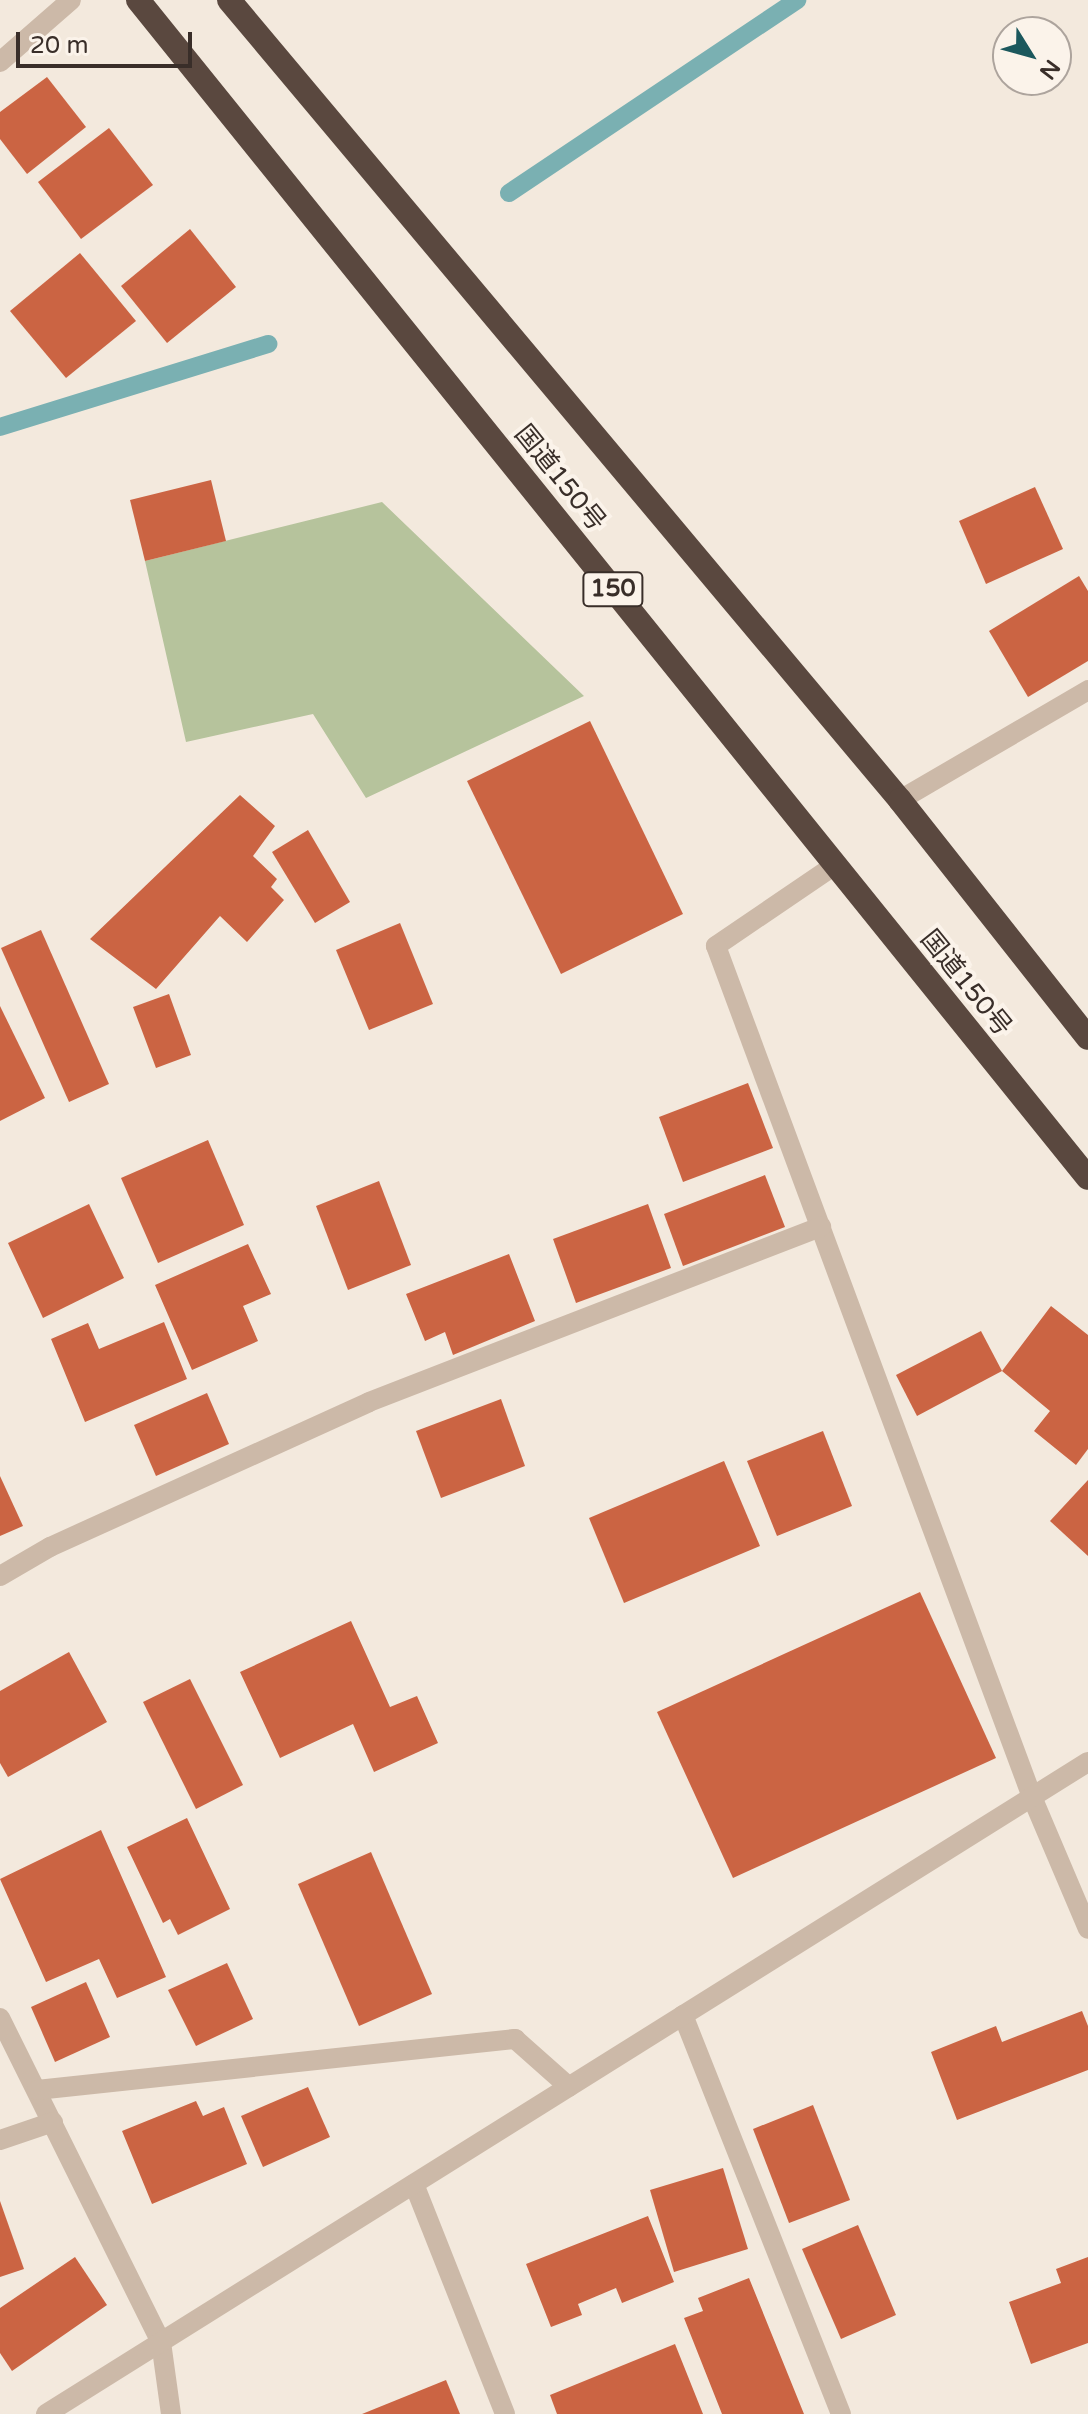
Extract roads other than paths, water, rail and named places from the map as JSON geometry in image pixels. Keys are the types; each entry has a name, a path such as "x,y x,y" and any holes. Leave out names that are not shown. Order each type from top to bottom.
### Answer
{"highway":[{"name":"国道150号","path":"138,0 1088,1178"},
{"name":"国道150号","path":"229,0 900,800 1088,1038"}],"street":[{"path":"0,62 71,0"},
{"path":"900,800 1088,690"},
{"path":"835,865 716,946 1032,1797 1088,1929"},
{"path":"0,1576 50,1547 369,1402 821,1227"},
{"path":"46,2414 1088,1762"},
{"path":"683,2015 841,2414"},
{"path":"0,2018 161,2342 171,2414"},
{"path":"37,2090 515,2039 569,2087"},
{"path":"0,2140 53,2122"},
{"path":"414,2184 505,2414"}],"waterway":[{"path":"509,193 797,0"},
{"path":"0,427 268,344"}]}
